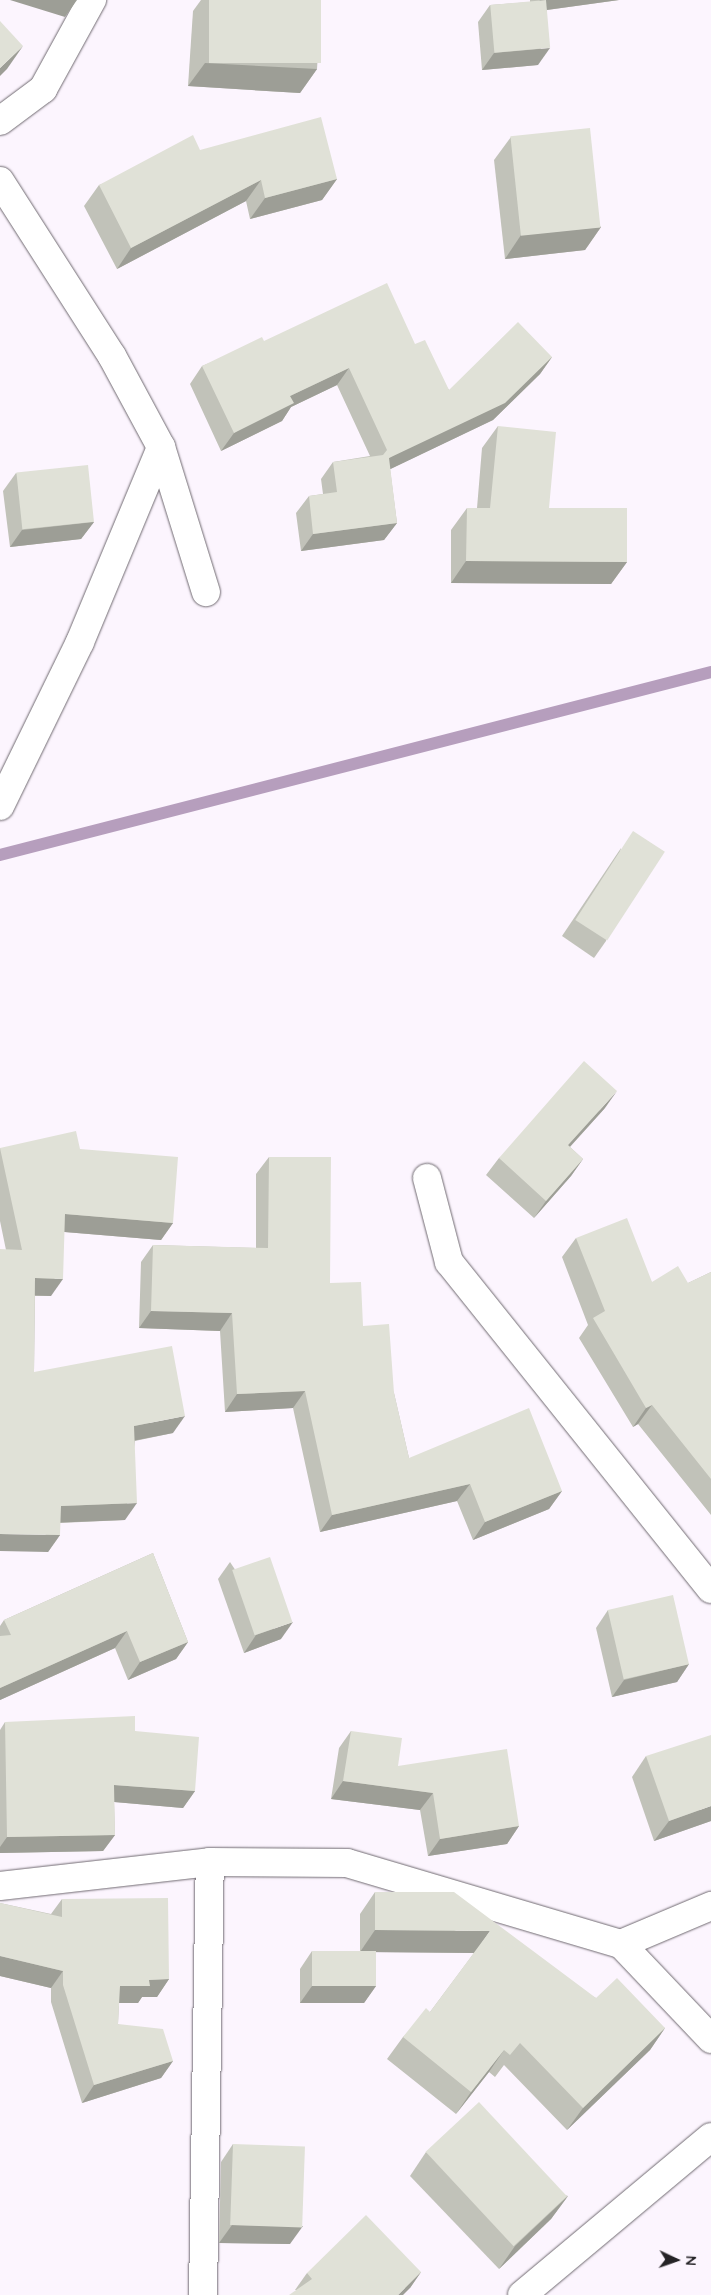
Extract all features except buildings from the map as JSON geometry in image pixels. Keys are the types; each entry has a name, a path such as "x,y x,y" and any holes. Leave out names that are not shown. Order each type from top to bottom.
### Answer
{"street":[{"path":"0,121 43,89 92,0"},
{"path":"0,182 112,356 161,447 206,592"},
{"path":"0,806 80,642 161,447"},
{"path":"427,1178 449,1262 711,1589"},
{"path":"203,2295 210,1862"},
{"path":"0,1886 210,1862 347,1863 620,1944 711,2039"},
{"path":"620,1944 711,1906"},
{"path":"522,2295 711,2137"}],"waterway":[{"path":"0,855 711,672"}]}
